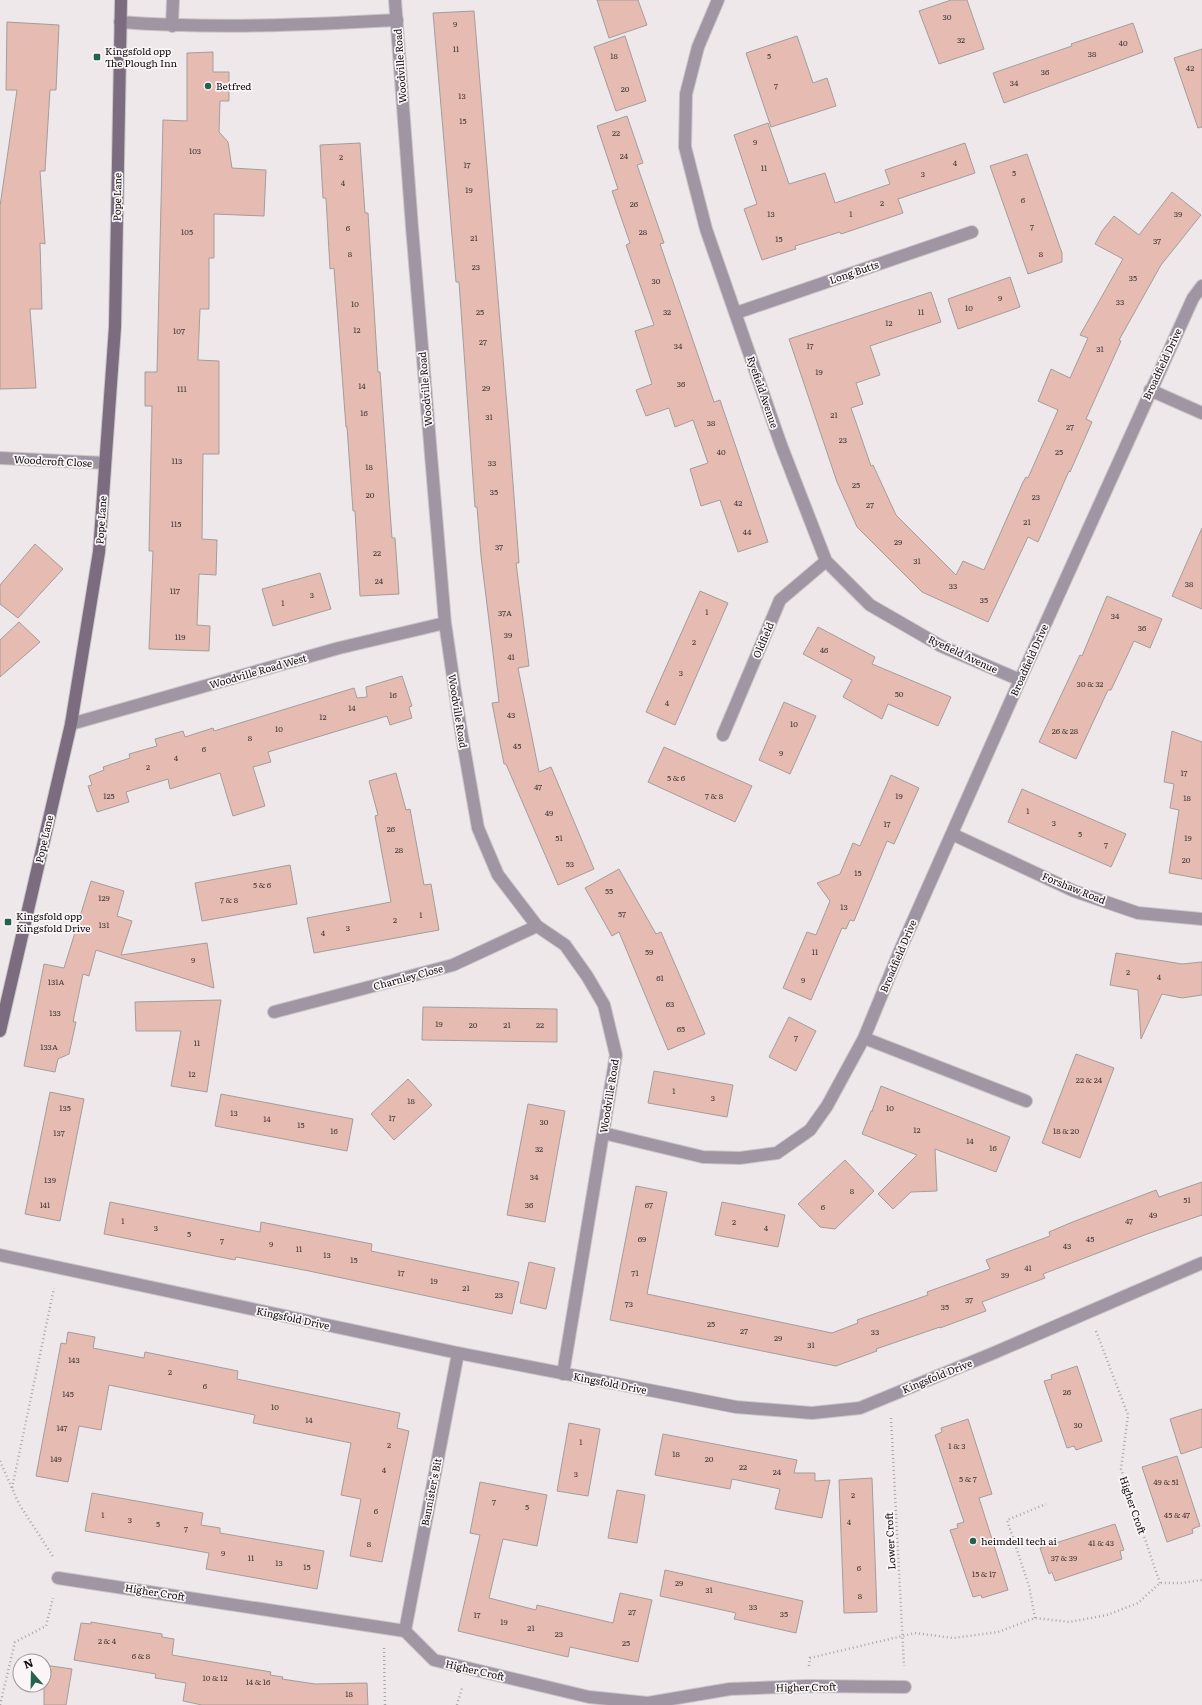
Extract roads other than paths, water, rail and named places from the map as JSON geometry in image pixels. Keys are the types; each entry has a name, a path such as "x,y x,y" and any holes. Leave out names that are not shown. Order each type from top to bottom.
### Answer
{"street":[{"name":"Pope Lane","path":"0,1031 71,724 99,552 115,327 121,0"},
{"path":"172,26 173,0"},
{"name":"Woodville Road","path":"395,0 412,235 445,623 460,725 478,828 498,875 538,926 565,945 587,976 604,1005 616,1055 563,1374"},
{"name":"Ryefield Avenue","path":"718,0 698,47 686,94 685,148 706,229 781,445 826,561 870,605 941,646 1020,680"},
{"path":"120,22 172,26 287,26 397,20"},
{"name":"Long Butts","path":"736,313 972,232"},
{"name":"Broadfield Drive","path":"603,1133 704,1157 740,1158 777,1153 810,1130 827,1106 864,1038 901,948 1150,390 1193,298 1202,286"},
{"path":"1150,390 1202,413"},
{"name":"Woodcroft Close","path":"0,458 105,463"},
{"name":"Oldfield","path":"723,736 780,600 826,561"},
{"name":"Woodville Road West","path":"71,724 339,648 445,623"},
{"name":"Forshaw Road","path":"952,834 1074,891 1138,912 1202,919"},
{"name":"Charnley Close","path":"274,1012 453,965 538,926"},
{"path":"864,1038 1026,1101"},
{"name":"Kingsfold Drive","path":"0,1255 563,1374 736,1407 812,1414 860,1408 1202,1263"},
{"name":"Bannister's Bit","path":"405,1631 458,1353"},
{"name":"Higher Croft","path":"58,1578 405,1631 434,1660 589,1697 648,1703 730,1689 806,1686 905,1687"}],"place":[{"name":"Kingsfold opp The Plough Inn","path":"97,57"},
{"name":"Betfred","path":"208,86"},
{"name":"Kingsfold opp Kingsfold Drive","path":"8,922"},
{"name":"heimdell tech ai","path":"973,1541"}]}
